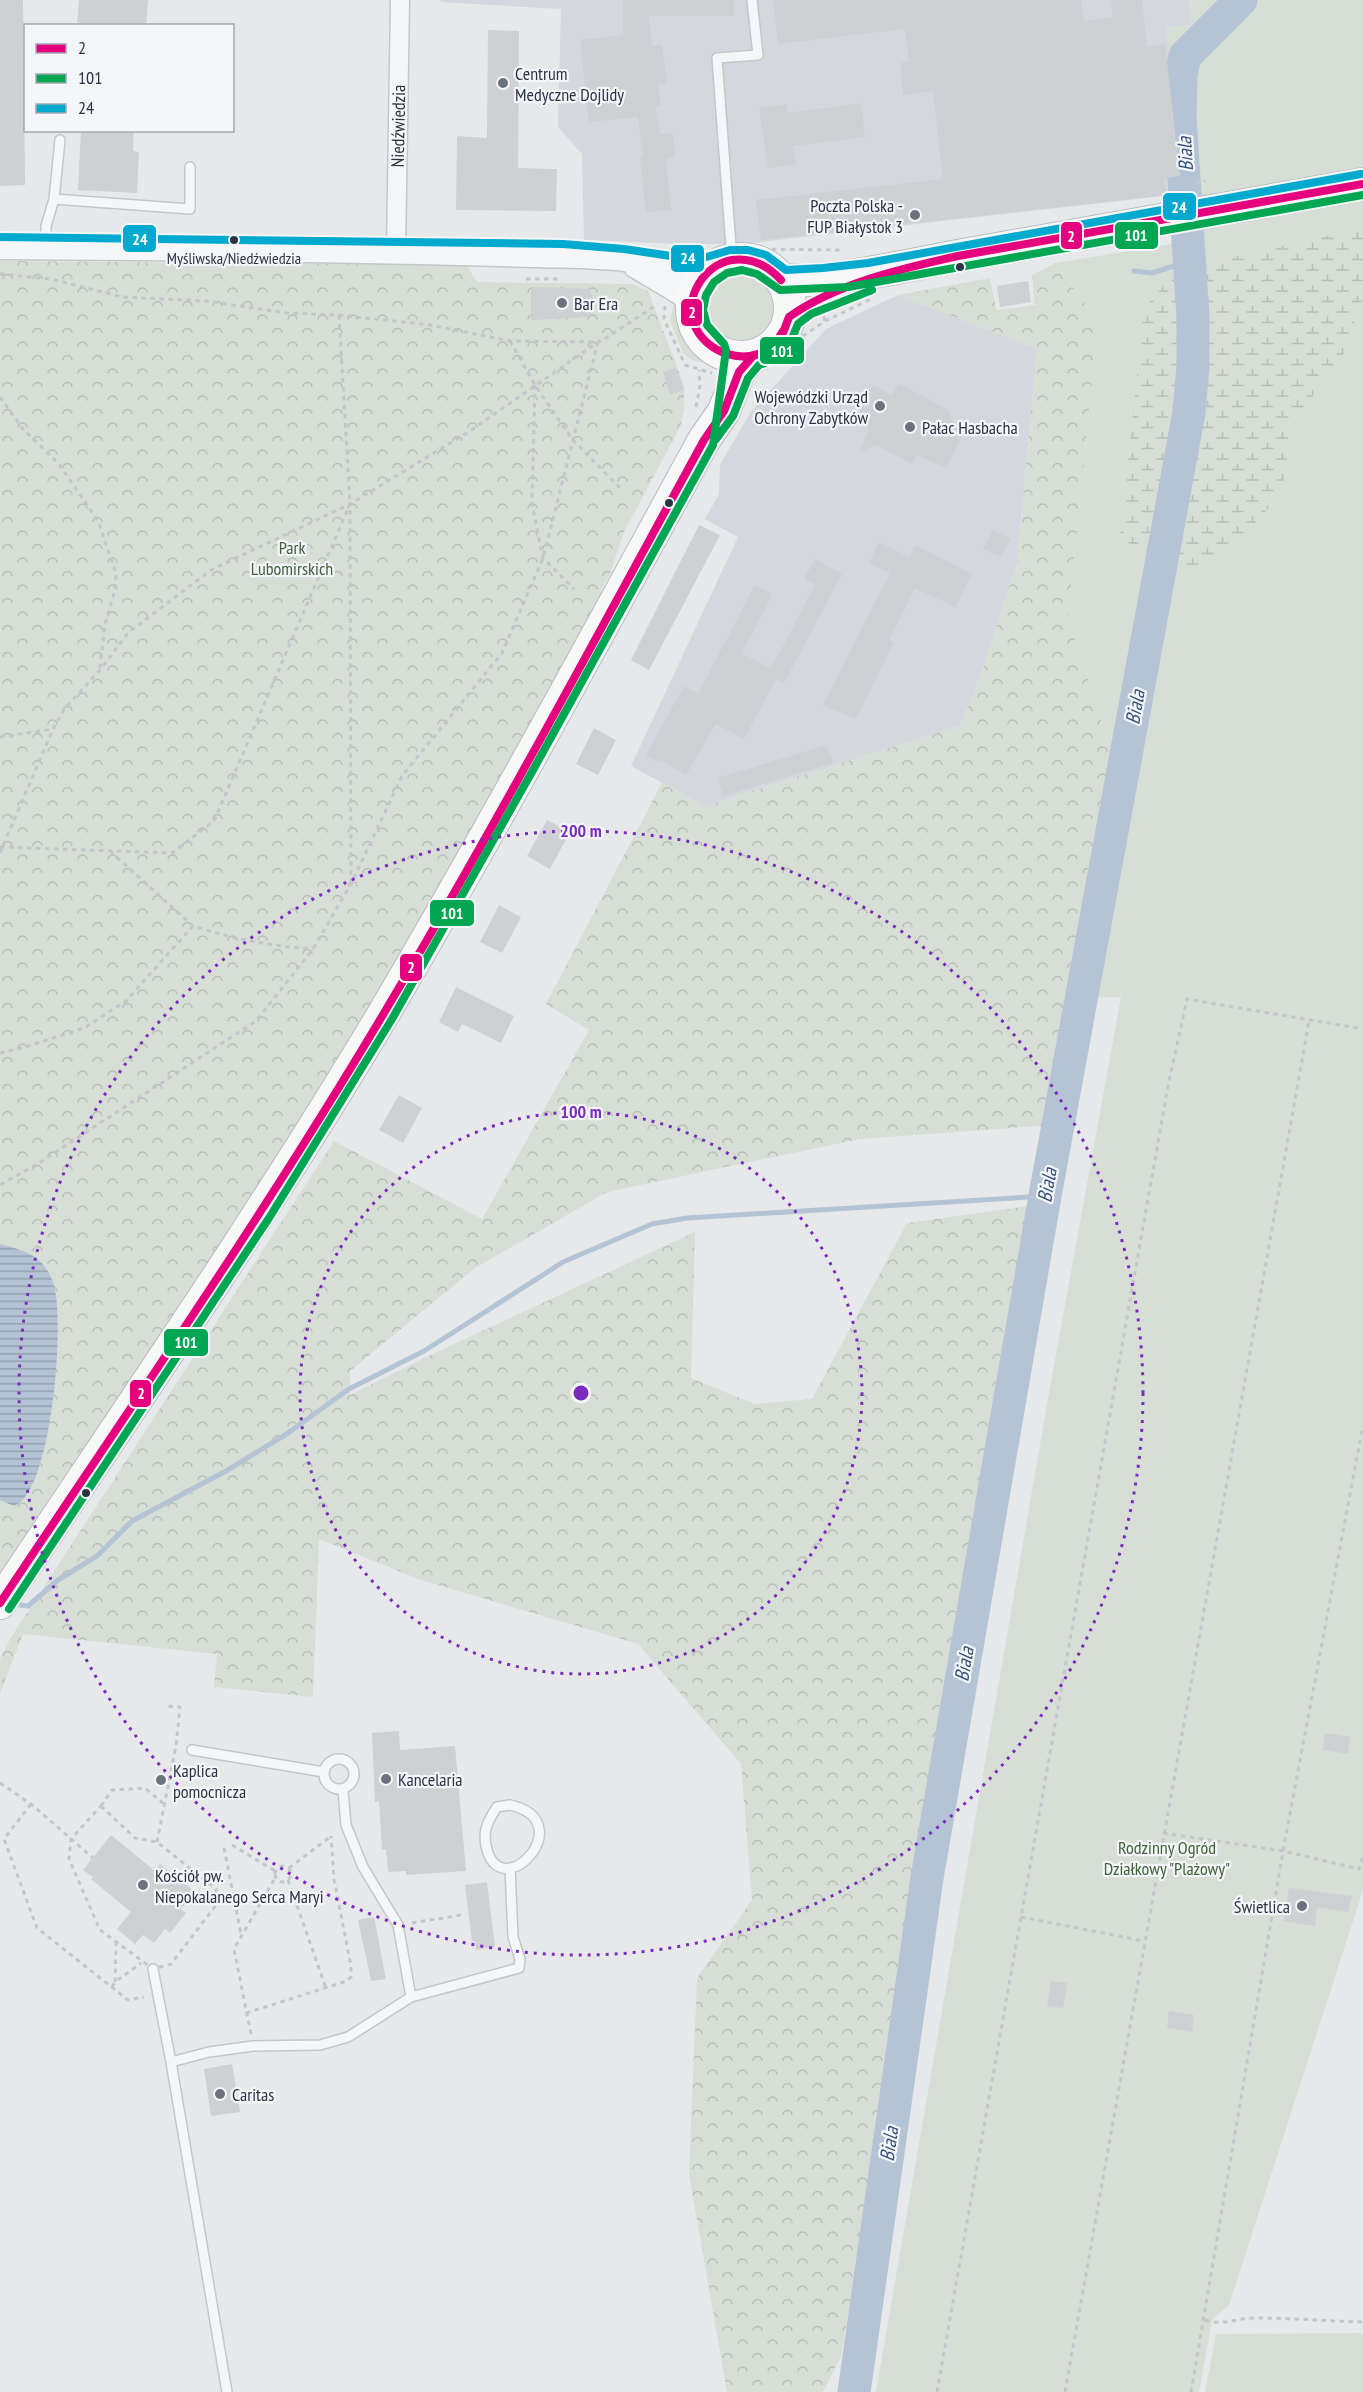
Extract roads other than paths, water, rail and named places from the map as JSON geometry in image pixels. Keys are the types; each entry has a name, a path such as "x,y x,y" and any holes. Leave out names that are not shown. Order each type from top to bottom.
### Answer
{"highway":[{"path":"781,280 801,281 896,269 1169,218 1207,196 1363,184"},
{"path":"725,260 756,261 768,267 781,280 789,299 789,317 777,341 764,352 753,356 732,357 714,350 699,334 678,303 696,290 701,279 725,260"},
{"path":"789,317 806,305 896,269"},
{"path":"704,440 715,374 714,350"},
{"path":"0,1603 260,1212 383,1013 530,755 704,440 724,411 739,372 753,356"}],"street":[{"name":"Niedźwiedzia","path":"396,252 400,0"},
{"path":"0,247 396,252 624,259 686,269 725,260"},
{"path":"624,259 684,294 678,303"}],"lane":[{"path":"725,260 717,58 758,55 752,0"},
{"path":"46,247 46,226 54,199 60,140"},
{"path":"54,199 190,209 190,167"},
{"path":"192,1750 324,1772"},
{"path":"334,1759 342,1759 350,1762 354,1770 354,1778 351,1785 343,1790 332,1788 327,1784 324,1772 327,1764 334,1759"},
{"path":"343,1790 346,1825 363,1867 398,1925 411,1997"},
{"path":"510,1805 519,1807 531,1815 538,1827 539,1842 531,1857 518,1866 510,1868 500,1866 490,1859 484,1827 497,1807 510,1805"},
{"path":"171,2062 209,2052 253,2046 320,2045 348,2037 411,1997 519,1968 520,1959 513,1937 510,1868"},
{"path":"153,1969 227,2392"}],"water":[{"path":"0,1244 25,1252 44,1266 53,1282 57,1301 58,1330 53,1403 46,1439 38,1471 27,1494 14,1506 0,1500"}],"waterway":[{"name":"Biala","path":"854,2392 927,1878 1045,1196 1189,412 1193,366 1193,318 1180,116 1181,74 1185,56 1241,0"},
{"path":"1134,271 1152,273 1189,261"},
{"path":"20,1605 28,1606 58,1580 97,1556 132,1521 226,1471 285,1435 349,1389 424,1351 563,1262 652,1224 687,1218 1045,1196"}],"place":[{"name":"Centrum Medyczne Dojlidy","path":"503,83"},
{"name":"Poczta Polska - FUP Białystok 3","path":"915,215"},
{"name":"Myśliwska/Niedźwiedzia","path":"234,240"},
{"name":"Bar Era","path":"562,303"},
{"name":"Wojewódzki Urząd Ochrony Zabytków","path":"880,406"},
{"name":"Pałac Hasbacha","path":"910,427"},
{"name":"Kancelaria","path":"386,1779"},
{"name":"Kaplica pomocnicza","path":"161,1780"},
{"name":"Kościół pw. Niepokalanego Serca Maryi","path":"143,1885"},
{"name":"Świetlica","path":"1302,1906"},
{"name":"Caritas","path":"220,2094"}],"park label":[{"name":"Park Lubomirskich","path":"292,557"},
{"name":"Rodzinny Ogród Działkowy \"Plażowy\"","path":"1167,1857"}]}
